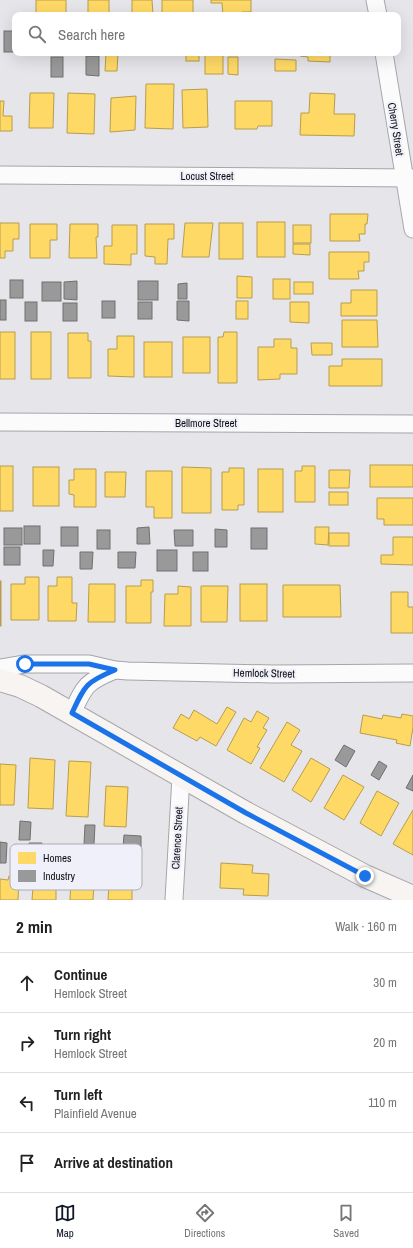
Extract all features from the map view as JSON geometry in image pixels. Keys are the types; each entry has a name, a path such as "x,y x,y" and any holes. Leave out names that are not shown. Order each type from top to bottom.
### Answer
{"main road":[{"path":"0,680 20,686 72,713 246,813 365,876 413,897"}],"street":[{"path":"375,0 377,12"},
{"name":"Cherry Street","path":"385,56 409,178 413,229"},
{"name":"Locust Street","path":"0,175 409,178"},
{"name":"Bellmore Street","path":"0,422 413,424"},
{"name":"Hemlock Street","path":"0,668 25,664 89,664 115,670 273,674 413,673"},
{"name":"Hemlock Street","path":"72,713 86,686 95,678 115,670"},
{"name":"Clarence Street","path":"174,900 181,776"}],"building: Homes":[{"path":"36,0 66,0 66,12 36,12"},
{"path":"88,0 109,0 109,12 88,12"},
{"path":"132,0 152,0 153,12 132,12"},
{"path":"162,0 193,0 193,12 162,12"},
{"path":"211,0 251,0 251,12 223,12 222,3 211,3"},
{"path":"106,56 118,56 117,71 105,71"},
{"path":"186,56 199,56 199,61 186,61"},
{"path":"205,56 223,56 223,74 205,74"},
{"path":"300,56 330,56 330,62 308,61 308,57"},
{"path":"228,57 238,57 238,75 228,74"},
{"path":"275,59 296,60 296,71 275,71"},
{"path":"146,84 174,84 173,129 145,128"},
{"path":"207,89 208,127 183,128 182,90"},
{"path":"30,93 54,93 53,128 29,128"},
{"path":"68,93 95,94 94,134 67,133"},
{"path":"310,93 335,94 334,114 355,114 354,136 300,135 301,113 309,113"},
{"path":"136,96 135,130 110,132 111,98"},
{"path":"0,101 4,101 3,116 12,116 12,131 0,131"},
{"path":"235,101 272,101 272,126 258,126 257,129 235,129"},
{"path":"330,214 368,214 367,224 365,224 365,234 359,234 360,241 330,241"},
{"path":"257,222 285,222 285,257 257,257"},
{"path":"0,223 19,223 19,239 13,239 13,251 5,251 5,258 0,258"},
{"path":"185,223 213,223 209,257 182,257"},
{"path":"219,223 243,223 243,259 219,259"},
{"path":"30,224 57,224 57,240 50,240 50,258 30,258"},
{"path":"70,224 98,224 98,237 96,237 97,258 69,258"},
{"path":"145,224 174,224 174,239 168,239 167,264 155,264 155,257 145,256"},
{"path":"112,225 137,225 137,254 131,254 131,265 104,264 104,246 112,246"},
{"path":"293,225 311,225 311,243 293,243"},
{"path":"293,244 310,244 310,255 293,254"},
{"path":"329,252 369,252 369,262 364,262 364,271 358,271 359,279 329,279"},
{"path":"237,276 252,277 252,298 237,298"},
{"path":"273,279 290,279 290,299 273,299"},
{"path":"294,282 313,282 313,294 294,294"},
{"path":"351,290 377,290 377,316 341,316 341,303 351,303"},
{"path":"236,301 248,301 248,319 236,319"},
{"path":"290,302 309,302 309,323 290,322"},
{"path":"342,320 377,320 378,347 342,347"},
{"path":"0,332 15,332 15,379 0,379"},
{"path":"31,332 51,332 51,379 31,379"},
{"path":"224,332 237,332 237,383 218,383 218,337 223,337"},
{"path":"68,333 88,333 88,341 91,341 91,378 68,378"},
{"path":"117,336 134,336 134,377 108,376 108,349 117,349"},
{"path":"183,337 210,337 210,373 183,373"},
{"path":"274,339 291,339 291,348 297,348 297,374 280,374 280,379 258,380 258,347 274,347"},
{"path":"144,342 172,342 172,377 144,377"},
{"path":"311,343 332,343 332,355 312,355"},
{"path":"342,359 382,359 382,386 329,386 329,366 342,366"},
{"path":"370,465 413,465 413,487 370,487"},
{"path":"0,466 13,466 13,511 0,511"},
{"path":"302,466 315,466 315,502 295,502 295,471 302,471"},
{"path":"33,467 59,467 59,506 33,506"},
{"path":"182,467 211,468 211,513 182,513"},
{"path":"229,468 244,468 244,505 238,505 238,510 222,510 222,472 229,472"},
{"path":"74,469 96,469 96,507 74,507 74,495 69,494 69,480 74,480"},
{"path":"258,469 283,469 283,512 258,512"},
{"path":"329,470 350,470 349,488 329,488"},
{"path":"146,471 172,471 172,518 154,518 154,507 146,507"},
{"path":"105,472 126,472 125,497 105,497"},
{"path":"329,492 348,492 348,505 329,505"},
{"path":"377,498 413,498 413,525 384,525 384,519 377,519"},
{"path":"315,527 329,527 328,545 315,544"},
{"path":"329,533 349,533 349,546 329,546"},
{"path":"393,537 413,537 413,565 381,564 381,555 393,555"},
{"path":"25,577 39,577 39,620 11,620 11,584 25,584"},
{"path":"57,577 72,577 72,603 77,603 76,621 48,621 48,586 57,586"},
{"path":"141,580 153,580 153,592 151,592 151,623 126,623 126,586 141,586"},
{"path":"1,581 1,626 0,626"},
{"path":"89,584 115,584 115,622 88,622"},
{"path":"240,584 267,584 267,621 240,621"},
{"path":"283,585 340,585 341,617 283,617"},
{"path":"178,586 191,587 191,626 164,626 165,594 178,594"},
{"path":"201,586 228,586 227,622 201,622"},
{"path":"391,592 408,592 408,607 413,607 413,633 391,633"},
{"path":"227,707 236,712 216,746 200,737 197,741 173,728 181,714 189,719 194,710 217,724"},
{"path":"257,711 269,718 263,728 267,730 257,747 260,748 251,764 227,750 244,718 251,722"},
{"path":"402,714 413,716 410,746 396,743 397,740 360,733 363,715 382,719 383,715 401,718"},
{"path":"287,722 300,730 291,745 302,751 284,782 260,768"},
{"path":"30,758 55,760 53,809 28,808"},
{"path":"311,758 330,769 311,802 292,790"},
{"path":"69,761 91,762 88,817 66,816"},
{"path":"0,764 16,765 14,805 0,805"},
{"path":"343,775 364,787 344,820 324,808"},
{"path":"106,786 128,787 126,827 104,826"},
{"path":"377,791 399,803 381,836 360,823"},
{"path":"413,810 413,855 393,844"},
{"path":"221,863 253,865 252,873 269,874 268,896 243,895 244,889 220,888"},
{"path":"10,876 10,890 18,890 18,900 0,900 0,879 8,880"},
{"path":"33,890 56,890 56,900 32,900"},
{"path":"70,890 94,890 93,900 70,900"},
{"path":"109,890 132,890 132,900 108,900"}],"building: Industry":[{"path":"4,31 12,31 12,52 4,52"},
{"path":"86,56 99,56 99,76 86,75"},
{"path":"51,57 63,57 63,77 51,77"},
{"path":"10,280 23,280 23,298 10,298"},
{"path":"77,281 77,300 64,299 64,282"},
{"path":"138,281 158,281 158,300 138,300"},
{"path":"42,282 61,282 61,301 42,301"},
{"path":"187,283 187,299 178,299 178,284"},
{"path":"0,300 6,300 6,320 0,320"},
{"path":"102,301 115,301 115,318 102,318"},
{"path":"177,301 189,301 189,321 177,320"},
{"path":"25,302 37,302 37,321 25,321"},
{"path":"138,302 152,302 152,319 138,319"},
{"path":"63,303 77,303 77,321 63,321"},
{"path":"24,526 40,526 40,544 24,544"},
{"path":"61,527 78,527 78,546 61,546"},
{"path":"149,527 150,544 137,544 137,528"},
{"path":"4,528 22,528 22,545 4,545"},
{"path":"251,528 267,528 267,549 251,549"},
{"path":"215,529 227,530 227,547 215,547"},
{"path":"97,530 110,530 110,549 97,549"},
{"path":"174,530 193,530 193,546 175,546"},
{"path":"4,547 20,547 20,565 4,565"},
{"path":"43,550 54,550 53,566 43,566"},
{"path":"157,550 177,550 177,571 157,571"},
{"path":"80,552 93,552 92,569 80,569"},
{"path":"118,552 136,552 135,568 118,568"},
{"path":"193,552 208,552 208,571 193,571"},
{"path":"344,745 355,751 346,767 335,760"},
{"path":"379,761 387,766 379,780 371,775"},
{"path":"413,775 413,791 406,788"},
{"path":"20,821 31,822 30,840 19,840"},
{"path":"85,825 95,825 94,844 84,844"},
{"path":"124,835 141,836 141,844 123,844"},
{"path":"0,842 7,843 6,863 0,863"},
{"path":"29,843 42,843 42,844"}],"route":[{"path":"25,664 89,664 115,670 95,678 86,686 72,713 246,813 365,876"}]}
